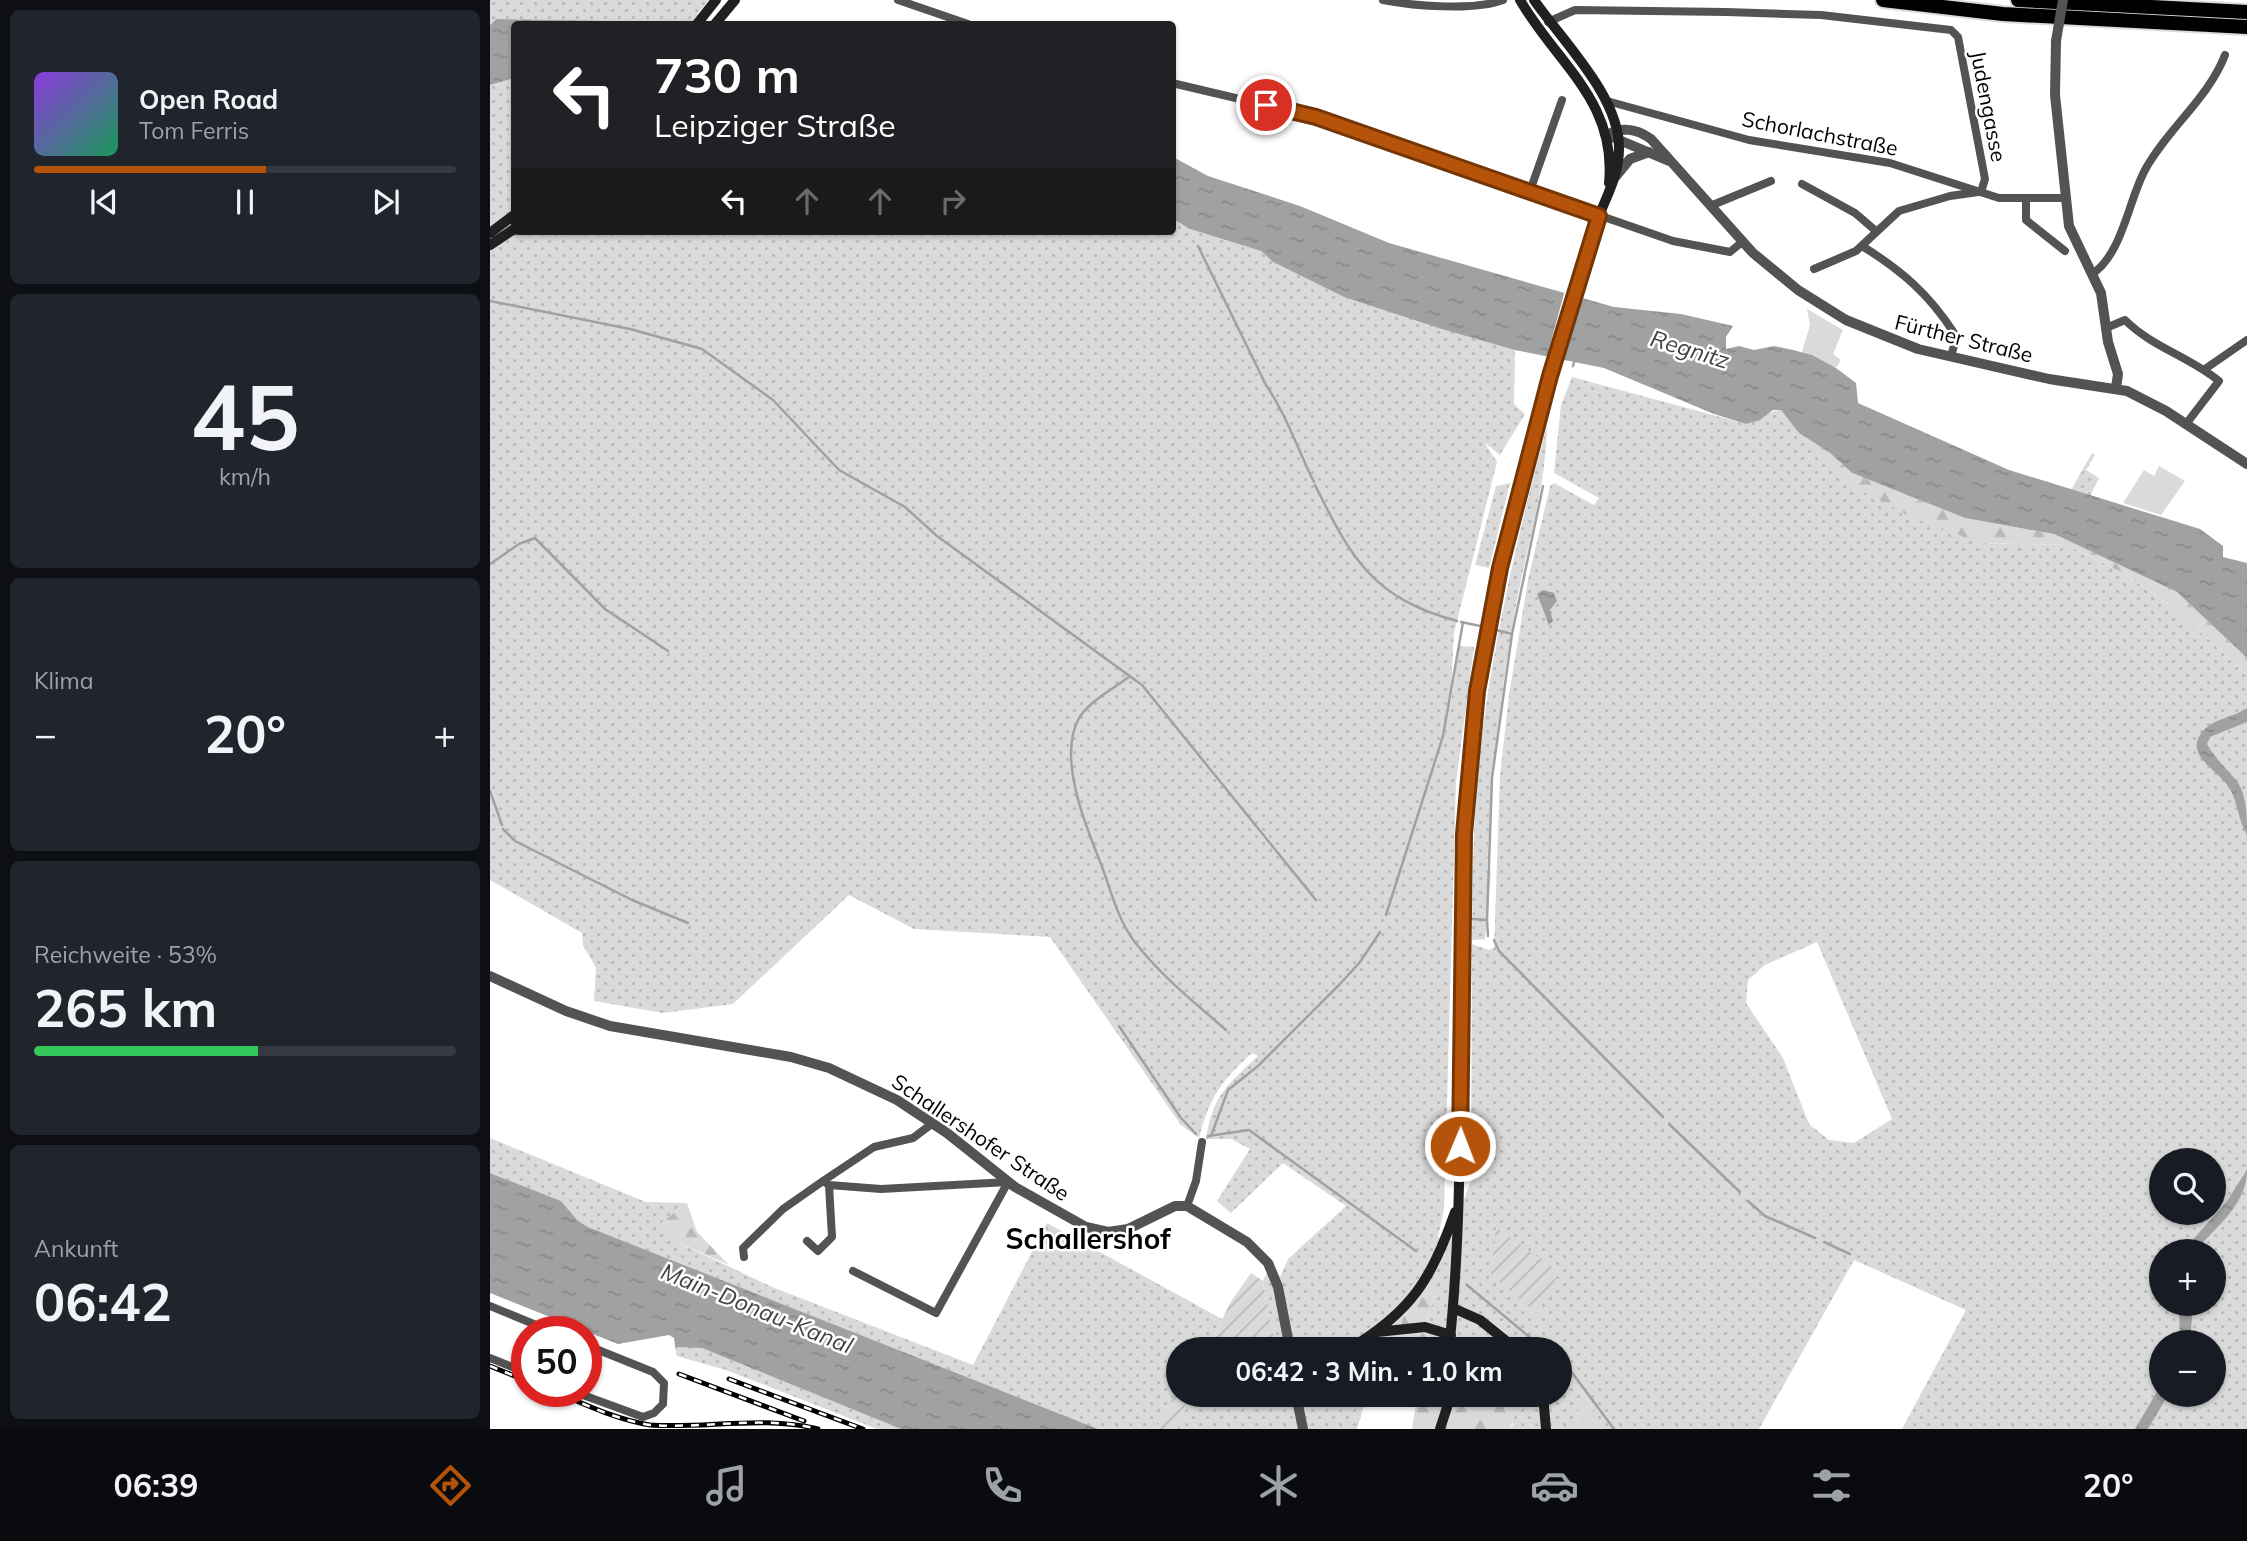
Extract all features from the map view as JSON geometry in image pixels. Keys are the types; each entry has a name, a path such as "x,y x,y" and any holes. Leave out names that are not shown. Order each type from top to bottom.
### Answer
{"highway":[{"path":"1883,0 2052,18 2247,27"},
{"path":"2018,0 2247,12"}],"main road":[{"path":"700,21 716,0"},
{"path":"717,21 734,0"},
{"path":"1520,0 1590,96 1607,135 1610,163 1607,195"},
{"path":"1377,1332 1425,1327 1451,1335 1459,1200 1462,873 1472,731 1500,568 1574,292 1599,216 1616,176 1619,135 1607,101 1534,0"},
{"path":"490,233 511,217"},
{"path":"490,246 511,231"},
{"path":"1369,1337 1410,1301 1431,1274 1459,1200"},
{"path":"1454,1308 1480,1321 1501,1337"},
{"path":"1439,1429 1442,1407"},
{"path":"1439,1429 1447,1407"},
{"path":"1544,1407 1546,1429"}],"street":[{"path":"899,0 959,21"},
{"path":"1383,0 1467,5 1492,4 1503,0"},
{"path":"2063,0 2056,41 2054,76 2065,198 2070,233 2092,274 2103,302 2106,328 2118,374 2116,388"},
{"name":"Judengasse","path":"1548,22 1575,10 1726,12 1821,15 1951,30 1958,37 1964,62 1985,179 1981,192"},
{"path":"2092,274 2103,263 2123,228 2144,171 2215,78 2225,55"},
{"path":"1176,84 1316,117 1673,241 1723,252 1734,250 1742,242"},
{"path":"1530,191 1562,100"},
{"name":"Schorlachstraße","path":"1607,101 1749,140 1890,163 1981,192 2026,200 2065,198"},
{"name":"Fürther Straße","path":"1607,135 1643,134 1742,242 1783,278 1846,320 1902,344 2049,379 2116,388 2145,399 2247,464"},
{"name":"Fürther Straße","path":"1619,135 1672,163"},
{"path":"1616,176 1630,159 1650,152"},
{"path":"1710,206 1733,194 1771,181"},
{"path":"1802,184 1855,213 1876,231"},
{"path":"1814,269 1862,246 1876,231 1906,208 1981,192"},
{"path":"2026,200 2026,220 2065,251"},
{"path":"1862,246 1906,274 1927,294 1954,333 1956,339 1951,356"},
{"path":"2106,328 2125,320 2143,335 2204,369 2219,381 2186,424"},
{"path":"2204,369 2247,340"},
{"name":"Schallershofer Straße","path":"490,976 566,1011 610,1026 815,1063 881,1092 933,1123 1008,1182 1072,1221 1098,1230 1128,1229 1175,1206 1187,1206"},
{"path":"744,1257 743,1248 767,1223 874,1147 913,1138 933,1123"},
{"path":"1202,1142 1196,1181 1187,1206 1247,1242 1268,1262 1278,1287 1288,1337"},
{"path":"826,1183 881,1189 1008,1182"},
{"path":"853,1271 936,1313 1008,1182"},
{"path":"807,1241 818,1251 832,1237 826,1183"},
{"path":"490,1306 514,1316"},
{"path":"602,1351 653,1372 664,1383 663,1404 654,1413 643,1417 602,1402"},
{"path":"490,1358 511,1367"},
{"path":"1298,1407 1303,1429"}],"green space":[{"path":"490,0 709,0 697,14 706,21 496,19 490,25"},
{"path":"511,79 511,235 1176,235 1176,221 1190,229 1261,251 1273,262 1344,297 1515,350 1514,404 1525,414 1500,455 1484,442 1497,462 1454,633 1450,708 1459,646 1474,647 1456,782 1444,1209 1438,1237 1448,1242 1471,1181 1472,944 1489,950 1494,948 1500,776 1509,695 1528,580 1550,486 1554,483 1594,505 1599,498 1554,473 1561,405 1572,377 1746,424 1781,410 1844,482 1981,543 2067,545 2123,573 2170,605 2247,674 2247,1429 1902,1429 1966,1310 1854,1260 1759,1429 1601,1429 1590,1415 1593,1410 1583,1389 1575,1429 1510,1429 1513,1425 1506,1407 1572,1407 1572,1337 1429,1337 1422,1333 1432,1304 1433,1284 1403,1318 1397,1337 1274,1337 1263,1281 1273,1261 1280,1277 1288,1259 1346,1206 1283,1163 1231,1213 1217,1201 1250,1149 1231,1139 1206,1139 1209,1124 1223,1092 1258,1056 1252,1053 1225,1081 1212,1101 1199,1138 1181,1125 1050,937 914,929 849,895 733,1004 663,1013 594,1001 596,968 583,945 582,933 490,880 490,85","holes":["1817,942 1892,1119 1854,1143 1829,1140 1809,1124 1783,1058 1746,1003 1748,980 1765,965"]},
{"path":"1807,309 1843,330 1833,354 1841,360 1836,368 1802,352 1810,325"},
{"path":"1547,426 1540,494 1510,638 1497,737 1485,939 1472,940 1475,807 1483,727 1510,575"},
{"path":"1799,433 1830,453 1852,473 1965,518 2054,534 2177,592 2247,658 2247,674 2170,605 2123,573 2067,545 1981,543 1911,517 1844,482"},
{"path":"2092,453 2095,455 2086,470 2099,478 2090,496 2071,490"},
{"path":"2159,466 2185,481 2161,515 2123,503 2144,470 2154,476"},
{"path":"1510,483 1489,568 1475,565 1496,486"},
{"path":"490,1138 646,1202 687,1203 658,1226 675,1241 772,1287 973,1365 1047,1223 1222,1319 1214,1337 1166,1337 1168,1407 1156,1429 1098,1429 588,1227 578,1221 561,1201 490,1173"},
{"path":"687,1203 697,1232 729,1265 675,1241 657,1226"},
{"path":"1496,1228 1560,1272 1537,1314 1491,1275"},
{"path":"1251,1273 1263,1281 1274,1337 1214,1337 1230,1303"},
{"path":"1434,1282 1432,1304 1422,1333 1429,1337 1398,1337 1403,1318"},
{"path":"675,1347 702,1348 901,1429 877,1429 726,1370 677,1356"},
{"path":"1583,1388 1593,1410 1590,1415 1601,1429 1575,1429"},
{"path":"1168,1407 1185,1407 1180,1429 1156,1429"},
{"path":"1185,1407 1363,1407 1357,1429 1180,1429"},
{"path":"1415,1407 1507,1407 1515,1416 1510,1429 1412,1429"}],"water":[{"path":"496,19 607,21 511,21 511,79 490,85 490,25"},
{"name":"Regnitz","path":"1176,159 1208,176 1300,206 1389,243 1614,307 1681,314 1733,326 1726,337 1726,349 1739,346 1754,350 1774,346 1812,355 1856,383 1858,403 2009,470 2200,529 2223,546 2223,557 2247,563 2247,658 2177,592 2054,534 1965,518 1852,473 1830,453 1799,433 1781,410 1773,410 1760,420 1746,424 1714,414 1604,368 1515,350 1344,297 1273,262 1261,251 1190,229 1176,221"},
{"path":"1543,590 1554,593 1557,601 1550,610 1553,621 1549,625 1537,594"},
{"path":"2247,708 2247,722 2210,737 2207,744 2240,786 2246,806 2247,835 2230,789 2204,762 2197,748 2198,740 2207,727"},
{"path":"2247,1170 2242,1193 2226,1217 2227,1201"},
{"name":"Main-Donau-Kanal","path":"490,1173 561,1201 578,1221 588,1227 1098,1429 901,1429 702,1348 675,1347 674,1338 669,1335 618,1344 602,1338 602,1316 548,1316 490,1293"},
{"path":"2206,1225 2219,1225 2206,1239 2194,1239"},
{"path":"2179,1316 2192,1316 2191,1330 2180,1330"},
{"path":"2149,1405 2161,1407 2148,1429 2135,1429"}],"pier":[{"path":"1565,290 1580,294 1562,363 1546,360"}],"waterway":[{"path":"1198,246 1286,420 1314,482"},
{"path":"490,301 630,329 702,349 773,400 839,470 905,507 937,536 1142,685 1316,900"},
{"path":"1573,366 1574,362"},
{"path":"1315,485 1341,535 1368,572 1385,588 1405,601 1457,621"},
{"path":"1492,629 1512,634 1543,486"},
{"path":"490,564 519,544 535,538 605,609 668,651"},
{"path":"1461,622 1485,627"},
{"path":"1386,915 1443,736 1463,622"},
{"path":"1472,919 1487,920 1492,778 1512,634"},
{"path":"1130,676 1094,701 1078,720 1071,754 1076,793 1088,832 1128,932 1166,977 1226,1030"},
{"path":"490,791 502,825"},
{"path":"503,829 515,841 632,900 688,923"},
{"path":"1487,920 1488,936"},
{"path":"1211,1136 1228,1090 1258,1066 1340,984 1360,962 1380,932"},
{"path":"1494,940 1499,951 1663,1117"},
{"path":"1119,1026 1181,1118 1196,1134"},
{"path":"1669,1124 1740,1192"},
{"path":"1208,1136 1249,1130 1416,1251"},
{"path":"1748,1201 1765,1216 1815,1238"},
{"path":"1824,1242 1850,1254"},
{"path":"1467,1285 1530,1337"},
{"path":"1572,1373 1614,1429"}],"railway":[{"path":"490,1366 511,1375"},
{"path":"679,1374 804,1421"},
{"path":"729,1379 863,1429"},
{"path":"592,1407 650,1425 776,1423 818,1429"}],"district":[{"name":"Schallershof","path":"1088,1238"}],"route":[{"path":"1266,105 1316,117 1599,216 1550,376 1500,568 1477,691 1464,834 1460,1146"}]}
